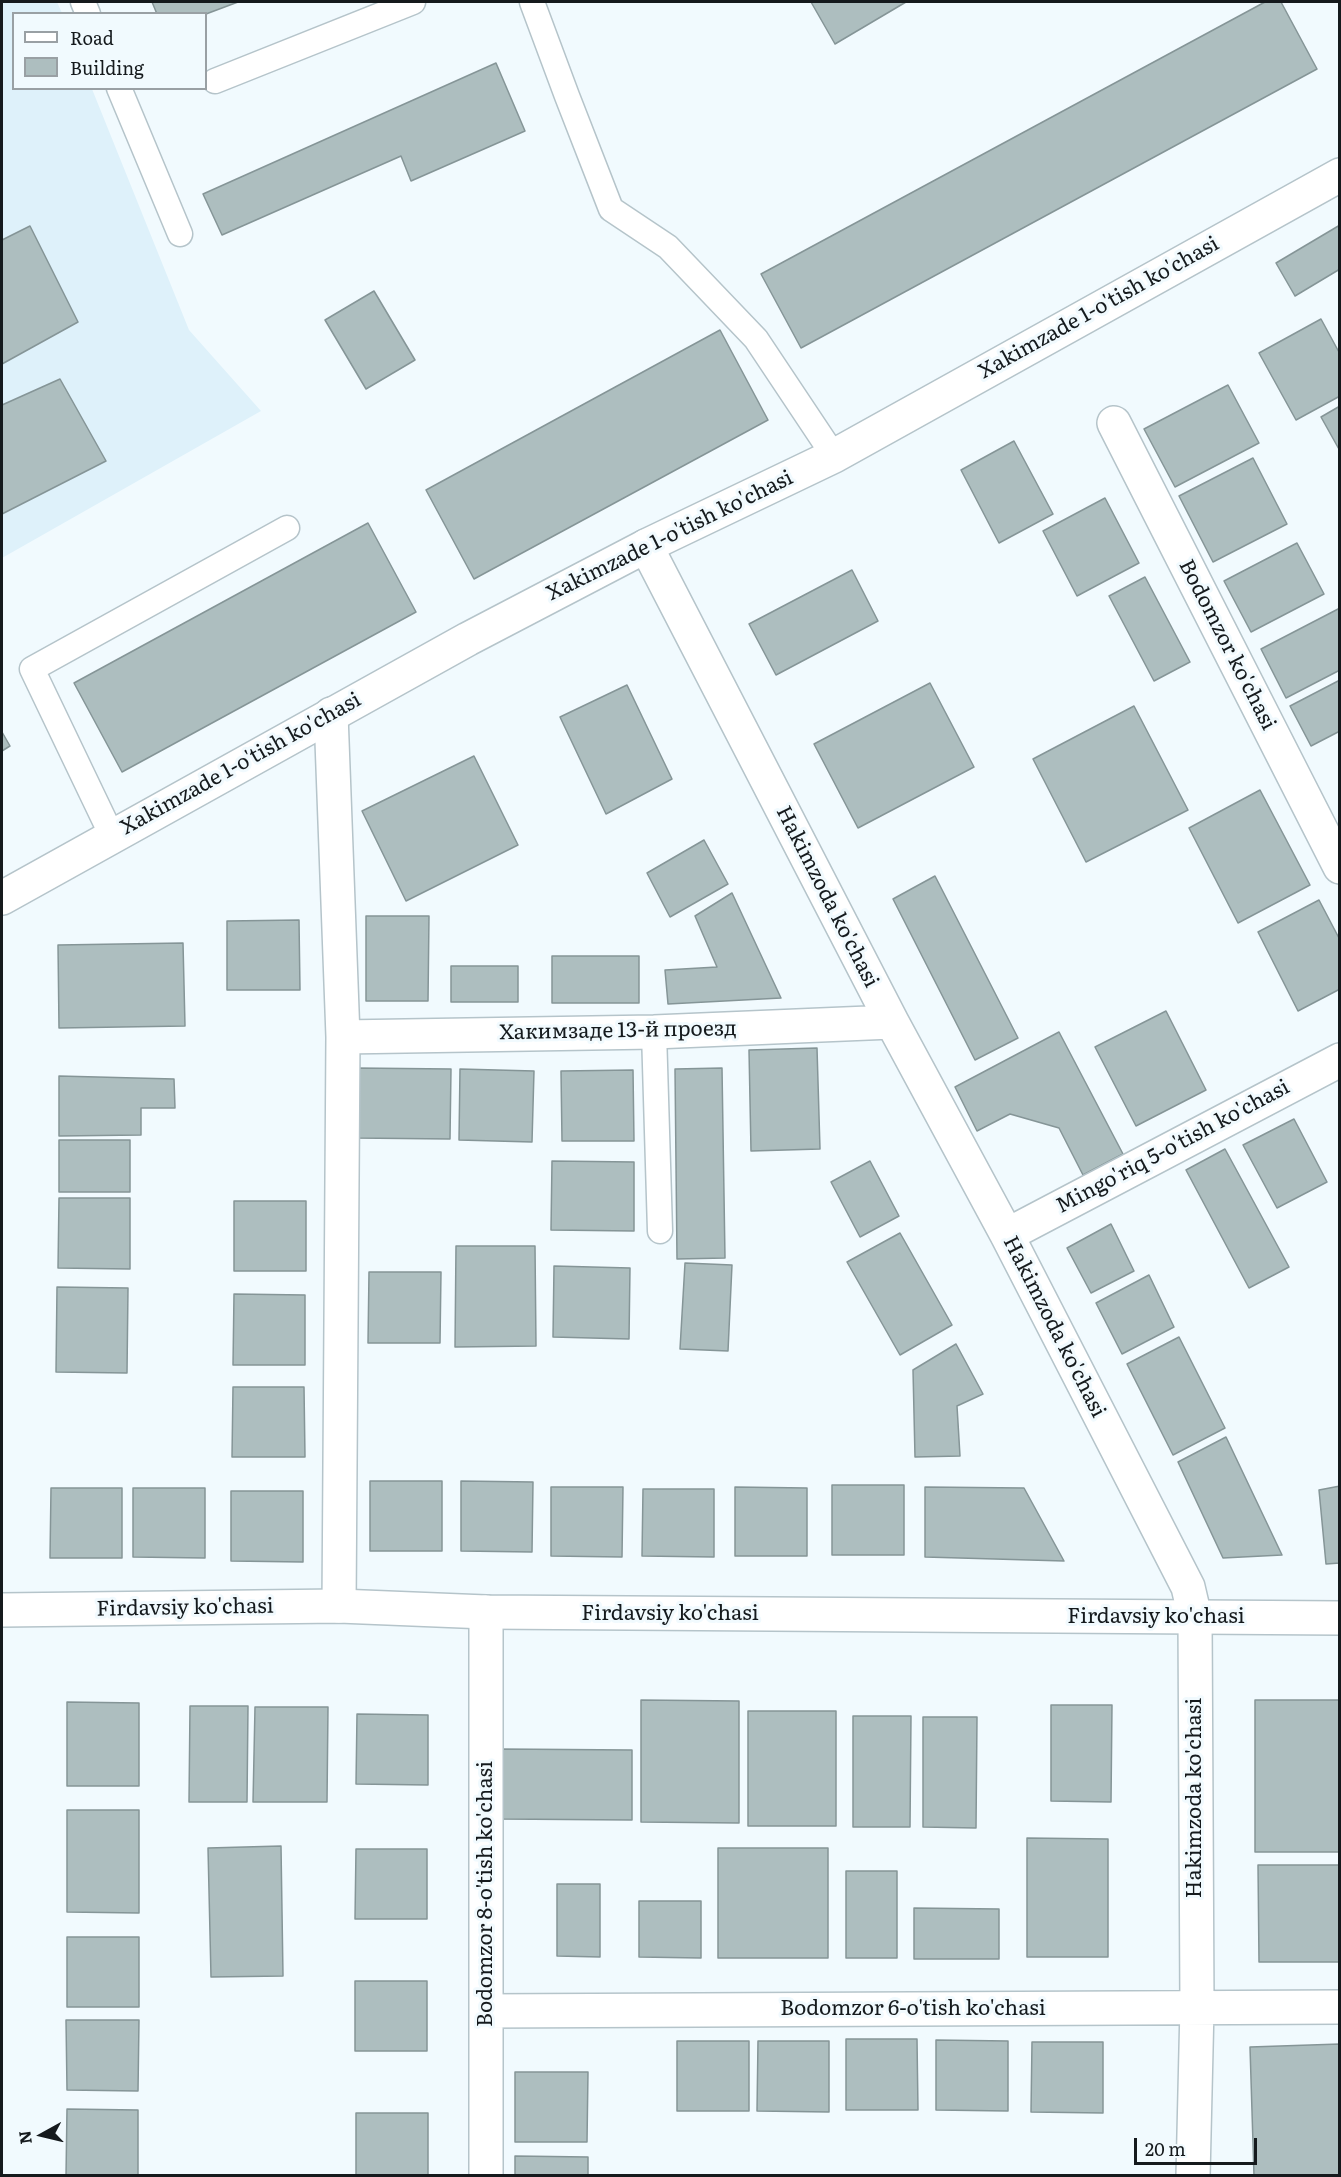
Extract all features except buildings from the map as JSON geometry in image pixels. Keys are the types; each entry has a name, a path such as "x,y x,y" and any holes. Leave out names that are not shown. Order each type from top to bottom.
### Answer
{"street":[{"name":"Xakimzade 1-o'tish ko'chasi","path":"2,898 468,639 646,546 834,456 1340,175"},
{"name":"Bodomzor ko'chasi","path":"1114,423 1340,867"},
{"name":"Hakimzoda ko'chasi","path":"646,546 892,1022 1007,1235 1188,1587 1195,1617 1197,2007 1193,2175"},
{"path":"331,714 343,1037 339,1606"},
{"name":"Хакимзаде 13-й проезд","path":"343,1037 654,1032 892,1022"},
{"name":"Mingo'riq 5-o'tish ko'chasi","path":"1007,1235 1340,1060"},
{"name":"Firdavsiy ko'chasi","path":"2,1611 339,1606 486,1612 1340,1618"},
{"name":"Bodomzor 8-o'tish ko'chasi","path":"486,1612 486,2175"},
{"name":"Bodomzor 6-o'tish ko'chasi","path":"486,2012 1340,2007"}],"lane":[{"path":"215,81 413,2"},
{"path":"532,2 611,209 668,247 756,339 834,456"},
{"path":"120,90 180,234"},
{"path":"112,836 33,669 287,528"},
{"path":"654,1032 660,1231"}],"shaded area":[{"path":"2,2 57,2 62,12 12,12 12,90 92,90 189,330 261,411 2,558"}]}
